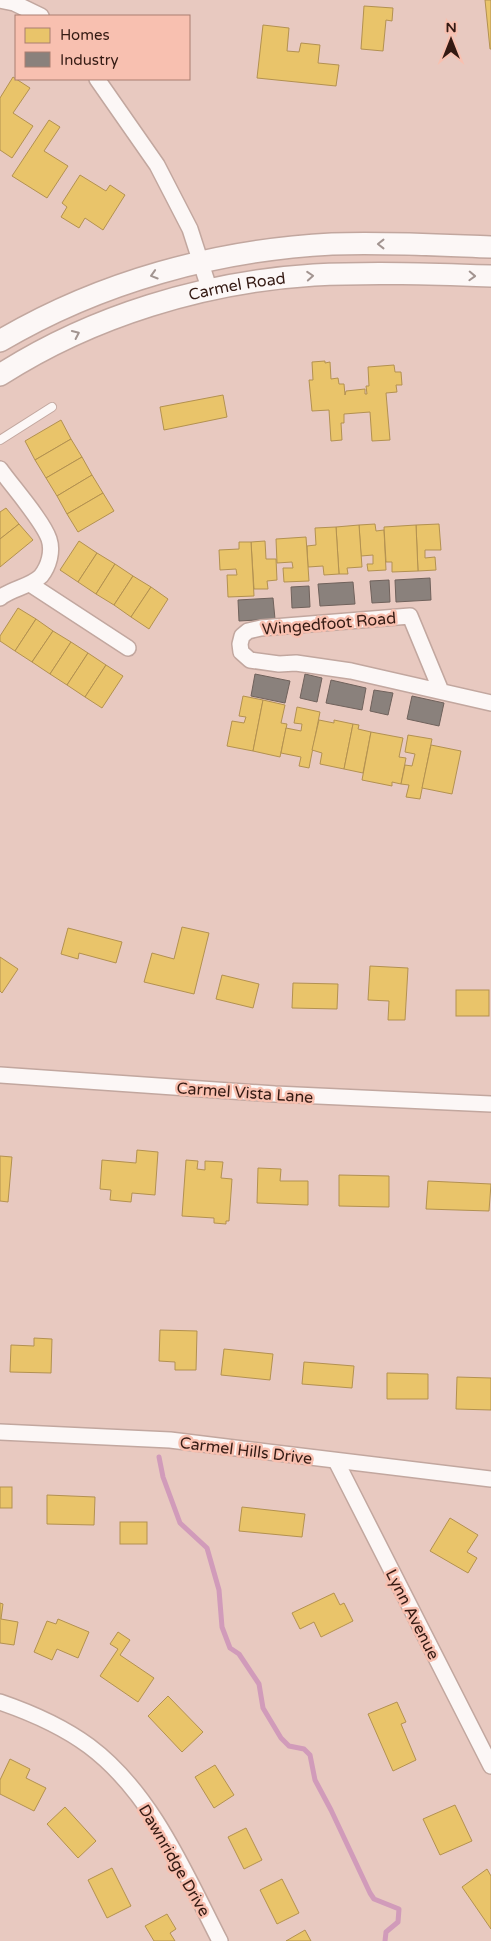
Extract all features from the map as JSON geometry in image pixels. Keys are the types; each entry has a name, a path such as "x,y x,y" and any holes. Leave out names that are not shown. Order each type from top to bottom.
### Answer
{"main road":[{"name":"Carmel Road","path":"0,342 36,321 113,288 202,262 244,253 332,244 491,247"},
{"name":"Carmel Road","path":"0,376 43,350 124,314 169,300 210,291 280,278 332,274 491,276"}],"street":[{"path":"0,0 14,3 38,15"},
{"path":"98,80 158,165 190,229 210,291"},
{"path":"0,469 43,528 49,540 50,552 48,565 41,576 30,584 13,590 0,598"},
{"path":"30,584 128,648"},
{"name":"Wingedfoot Road","path":"441,691 410,616 261,628 248,631 242,636 241,652 250,660 279,664 296,663 351,671 491,703"},
{"name":"Carmel Vista Lane","path":"0,1075 275,1094 491,1104"},
{"name":"Carmel Hills Drive","path":"0,1432 170,1440 491,1479"},
{"name":"Lynn Avenue","path":"336,1461 491,1766"},
{"name":"Dawnridge Drive","path":"0,1702 42,1718 75,1736 104,1759 125,1780 146,1807 164,1836 220,1941"}],"lane":[{"path":"0,440 52,407"}],"building: Homes":[{"path":"485,0 491,0 491,49 490,49"},
{"path":"364,6 393,8 392,21 386,20 383,51 361,49"},
{"path":"263,25 289,28 287,51 299,52 301,43 320,45 318,63 339,65 336,86 257,78"},
{"path":"13,77 30,88 13,113 33,126 12,158 0,150 0,98"},
{"path":"49,120 60,127 44,151 68,166 47,198 12,176"},
{"path":"80,175 106,191 110,185 125,195 103,230 85,218 79,228 61,217 67,207 62,203"},
{"path":"325,361 325,363 330,362 331,379 338,378 339,384 344,384 345,395 346,391 365,389 365,394 367,394 366,386 369,386 368,367 394,365 395,372 401,372 402,385 396,385 397,392 386,393 390,440 372,441 370,412 344,414 344,423 341,423 342,440 331,441 329,410 312,411 309,380 313,380 312,362"},
{"path":"223,395 227,417 164,430 160,407"},
{"path":"61,420 71,439 35,460 25,441"},
{"path":"71,439 82,457 46,478 35,460"},
{"path":"82,457 92,475 57,496 46,478"},
{"path":"92,475 103,493 67,514 57,496"},
{"path":"103,493 114,511 78,532 67,514"},
{"path":"6,508 19,524 0,539 0,512"},
{"path":"19,524 33,540 0,567 0,539"},
{"path":"375,524 376,531 384,530 386,570 368,571 367,564 373,564 373,555 361,556 359,525"},
{"path":"439,524 441,550 425,550 425,558 435,557 436,570 418,571 416,525"},
{"path":"359,525 362,567 347,568 348,574 339,574 336,527"},
{"path":"416,525 418,571 392,572 392,562 386,562 384,527"},
{"path":"336,527 339,574 324,575 323,566 308,567 307,546 316,545 315,528"},
{"path":"306,537 309,581 284,582 283,568 293,568 292,562 277,563 276,539"},
{"path":"79,541 97,553 78,582 60,570"},
{"path":"265,541 266,559 276,559 277,580 267,581 268,589 254,589 251,542"},
{"path":"239,542 251,542 254,596 228,597 227,575 237,575 236,569 220,570 219,550 239,549"},
{"path":"97,553 115,564 96,594 78,582"},
{"path":"115,564 133,576 114,605 96,594"},
{"path":"133,576 151,587 131,617 114,605"},
{"path":"151,587 168,599 149,629 131,617"},
{"path":"18,608 36,619 15,651 0,641 0,636"},
{"path":"36,619 53,631 32,662 15,651"},
{"path":"53,631 71,642 50,674 32,662"},
{"path":"71,642 88,653 67,685 50,674"},
{"path":"88,653 106,665 85,697 67,685"},
{"path":"106,665 123,676 102,708 85,697"},
{"path":"243,696 263,700 253,751 227,746 232,721 244,723 246,717 239,716"},
{"path":"263,700 285,705 281,723 287,724 280,757 253,751"},
{"path":"297,707 320,712 309,768 299,766 301,757 281,753 286,728 301,731 302,724 294,723"},
{"path":"319,720 334,723 334,720 353,724 344,769 320,764 322,753 312,750"},
{"path":"353,724 359,725 358,729 371,732 363,773 344,769"},
{"path":"371,732 403,738 399,757 406,758 401,784 392,782 392,786 362,780"},
{"path":"408,735 432,739 420,799 406,797 409,785 401,784 405,765 412,766 415,754 405,752"},
{"path":"431,745 461,751 452,794 422,788"},
{"path":"182,927 209,933 194,994 144,982 152,953 174,959"},
{"path":"68,928 122,942 116,963 79,953 78,959 61,954"},
{"path":"0,957 18,969 2,993 0,991"},
{"path":"370,966 408,968 405,1020 388,1020 389,1001 368,1000"},
{"path":"222,975 259,984 253,1008 216,999"},
{"path":"293,983 338,984 337,1009 292,1008"},
{"path":"456,990 489,990 489,1016 456,1016"},
{"path":"137,1150 158,1152 155,1195 132,1193 131,1202 110,1200 111,1190 100,1189 102,1160 136,1163"},
{"path":"0,1156 12,1157 8,1202 0,1201"},
{"path":"186,1160 198,1161 197,1169 205,1170 205,1161 223,1162 221,1178 232,1179 229,1221 226,1221 226,1224 214,1223 214,1218 182,1216"},
{"path":"258,1168 281,1169 280,1181 308,1181 308,1205 257,1203"},
{"path":"339,1175 389,1176 389,1207 339,1206"},
{"path":"428,1181 491,1184 489,1211 426,1209"},
{"path":"160,1330 197,1331 196,1370 175,1370 175,1362 159,1361"},
{"path":"34,1338 52,1339 51,1373 10,1372 11,1345 34,1346"},
{"path":"224,1349 273,1354 270,1380 221,1375"},
{"path":"304,1362 354,1366 352,1388 302,1384"},
{"path":"387,1373 428,1374 428,1399 387,1399"},
{"path":"457,1377 491,1378 491,1410 456,1409"},
{"path":"0,1487 12,1487 12,1508 0,1508"},
{"path":"47,1495 95,1497 94,1525 47,1524"},
{"path":"242,1507 305,1514 302,1537 239,1531"},
{"path":"450,1518 478,1535 467,1552 477,1558 468,1573 430,1551"},
{"path":"120,1522 147,1522 147,1544 120,1544"},
{"path":"334,1593 340,1605 344,1603 353,1621 321,1637 314,1622 300,1629 292,1613"},
{"path":"0,1603 3,1604 1,1619 18,1622 14,1645 0,1643"},
{"path":"58,1619 89,1632 78,1658 57,1649 52,1660 34,1652 47,1621 56,1624"},
{"path":"118,1632 130,1640 120,1655 154,1678 138,1702 100,1676 118,1649 110,1644"},
{"path":"168,1696 203,1732 182,1752 148,1716"},
{"path":"397,1702 406,1722 401,1724 416,1760 393,1771 368,1714"},
{"path":"10,1759 30,1769 26,1778 46,1788 34,1811 0,1794 0,1780"},
{"path":"215,1765 234,1795 214,1808 195,1777"},
{"path":"455,1805 472,1841 440,1855 423,1819"},
{"path":"65,1807 96,1841 78,1858 47,1824"},
{"path":"246,1828 262,1860 244,1869 228,1837"},
{"path":"112,1868 131,1906 107,1918 88,1880"},
{"path":"487,1869 491,1876 491,1929 462,1887"},
{"path":"282,1879 299,1913 277,1924 260,1890"},
{"path":"167,1914 176,1929 170,1933 175,1941 154,1941 145,1926"},
{"path":"305,1930 311,1941 286,1941"}],"building: Industry":[{"path":"430,578 431,600 396,602 395,580"},
{"path":"389,580 390,602 372,603 370,581"},
{"path":"353,582 355,604 320,606 318,584"},
{"path":"309,586 310,607 292,608 291,587"},
{"path":"273,598 275,619 239,621 238,600"},
{"path":"255,674 290,681 285,703 251,696"},
{"path":"305,674 322,678 317,702 300,698"},
{"path":"331,680 366,688 362,710 326,703"},
{"path":"374,690 393,693 388,715 370,711"},
{"path":"412,696 444,703 439,726 407,719"}],"waterway":[{"path":"159,1457 163,1477 180,1523 207,1548 219,1590 222,1627 230,1648 239,1654 259,1684 263,1708 281,1738 289,1746 304,1749 310,1755 315,1780 370,1893 374,1899 399,1909 398,1922 386,1932 385,1941"}]}
